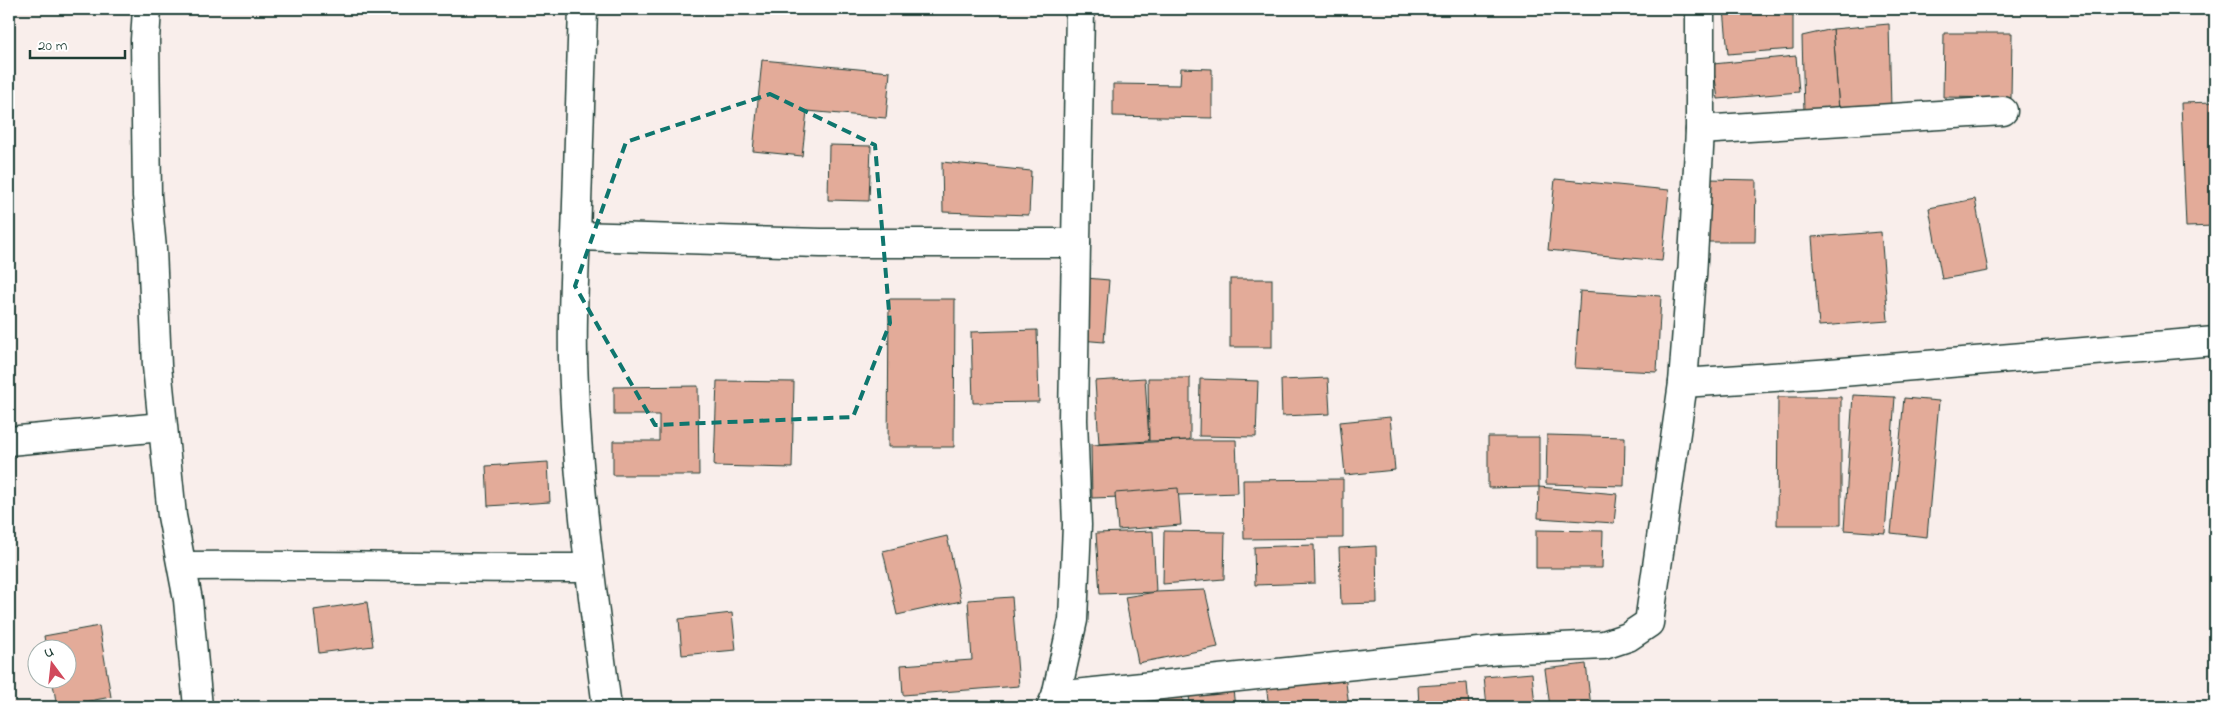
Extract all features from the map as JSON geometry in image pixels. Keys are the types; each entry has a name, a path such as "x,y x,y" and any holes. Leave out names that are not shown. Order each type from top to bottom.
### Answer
{"street":[{"path":"147,9 145,40 146,196 152,249 162,427 172,516 188,600 198,707"},
{"path":"583,9 573,356 578,450 589,568 606,707"},
{"path":"1080,9 1074,420 1077,526 1073,620 1053,702 1499,650 1604,645 1628,637 1649,623 1683,383 1692,276 1700,130 1700,9"},
{"path":"1700,130 2003,111"},
{"path":"576,236 821,243 1076,243"},
{"path":"1683,383 1828,374 2215,341"},
{"path":"9,441 162,427"},
{"path":"182,566 301,565 420,568 589,568"}],"highlighted area":[{"path":"770,94 875,145 890,323 853,417 655,425 575,286 626,142"}],"building":[{"path":"1724,9 1793,9 1793,49 1728,54"},
{"path":"1889,24 1891,109 1839,111 1833,29"},
{"path":"1833,29 1839,111 1804,112 1802,36"},
{"path":"1944,33 2012,33 2011,98 1943,97"},
{"path":"1796,56 1799,92 1718,99 1713,64"},
{"path":"762,60 890,72 886,118 807,111 802,156 753,151"},
{"path":"1181,68 1212,69 1212,118 1113,116 1113,84 1180,85"},
{"path":"2215,102 2215,226 2186,227 2181,103"},
{"path":"829,145 871,146 869,201 828,200"},
{"path":"942,162 1031,171 1029,215 943,212"},
{"path":"1555,179 1669,190 1662,261 1548,250"},
{"path":"1709,179 1756,180 1755,242 1708,242"},
{"path":"1975,199 1988,271 1942,279 1929,208"},
{"path":"1881,232 1888,321 1819,326 1812,237"},
{"path":"1086,278 1109,280 1104,342 1080,340"},
{"path":"1230,279 1272,279 1272,347 1230,347"},
{"path":"1580,291 1661,296 1657,372 1575,368"},
{"path":"889,299 955,299 954,447 888,447"},
{"path":"1037,330 1039,402 973,403 971,332"},
{"path":"1145,378 1149,441 1099,444 1095,381"},
{"path":"1148,378 1190,378 1190,440 1149,441"},
{"path":"1328,378 1330,414 1282,416 1281,380"},
{"path":"1200,379 1258,381 1256,437 1199,436"},
{"path":"717,381 794,382 792,468 714,466"},
{"path":"698,386 699,475 613,475 613,441 659,441 659,415 614,415 614,387"},
{"path":"1853,395 1895,397 1885,533 1844,530"},
{"path":"1778,397 1841,397 1841,525 1777,525"},
{"path":"1904,398 1939,401 1927,537 1891,533"},
{"path":"1390,417 1395,470 1345,475 1340,422"},
{"path":"1547,435 1625,437 1624,486 1546,484"},
{"path":"1488,437 1539,437 1539,487 1488,488"},
{"path":"1190,440 1236,440 1238,493 1092,498 1091,445"},
{"path":"548,462 550,502 488,506 486,466"},
{"path":"1343,479 1343,538 1244,539 1243,480"},
{"path":"1539,487 1617,494 1614,523 1538,518"},
{"path":"1178,488 1181,525 1118,530 1115,493"},
{"path":"1536,530 1603,531 1602,568 1536,568"},
{"path":"1153,531 1156,592 1100,594 1096,533"},
{"path":"1164,531 1225,532 1224,579 1163,584"},
{"path":"947,536 961,601 897,615 883,551"},
{"path":"1314,545 1315,583 1255,585 1254,547"},
{"path":"1376,546 1377,603 1341,604 1339,548"},
{"path":"1205,590 1218,647 1138,663 1125,597 1156,592"},
{"path":"1012,597 1019,686 903,695 901,665 972,660 968,600"},
{"path":"367,602 373,646 319,653 314,610"},
{"path":"732,613 736,650 682,655 679,619"},
{"path":"99,626 111,697 57,707 54,688 78,688 78,638 44,638 44,636"},
{"path":"1586,664 1591,707 1550,707 1545,669"},
{"path":"1532,673 1535,707 1487,707 1484,677"},
{"path":"1345,675 1349,707 1269,707 1266,685"},
{"path":"1467,683 1469,707 1419,707 1418,686"},
{"path":"1181,690 1184,707 1125,707 1124,700"},
{"path":"1233,690 1235,707 1190,707 1189,694"}]}
